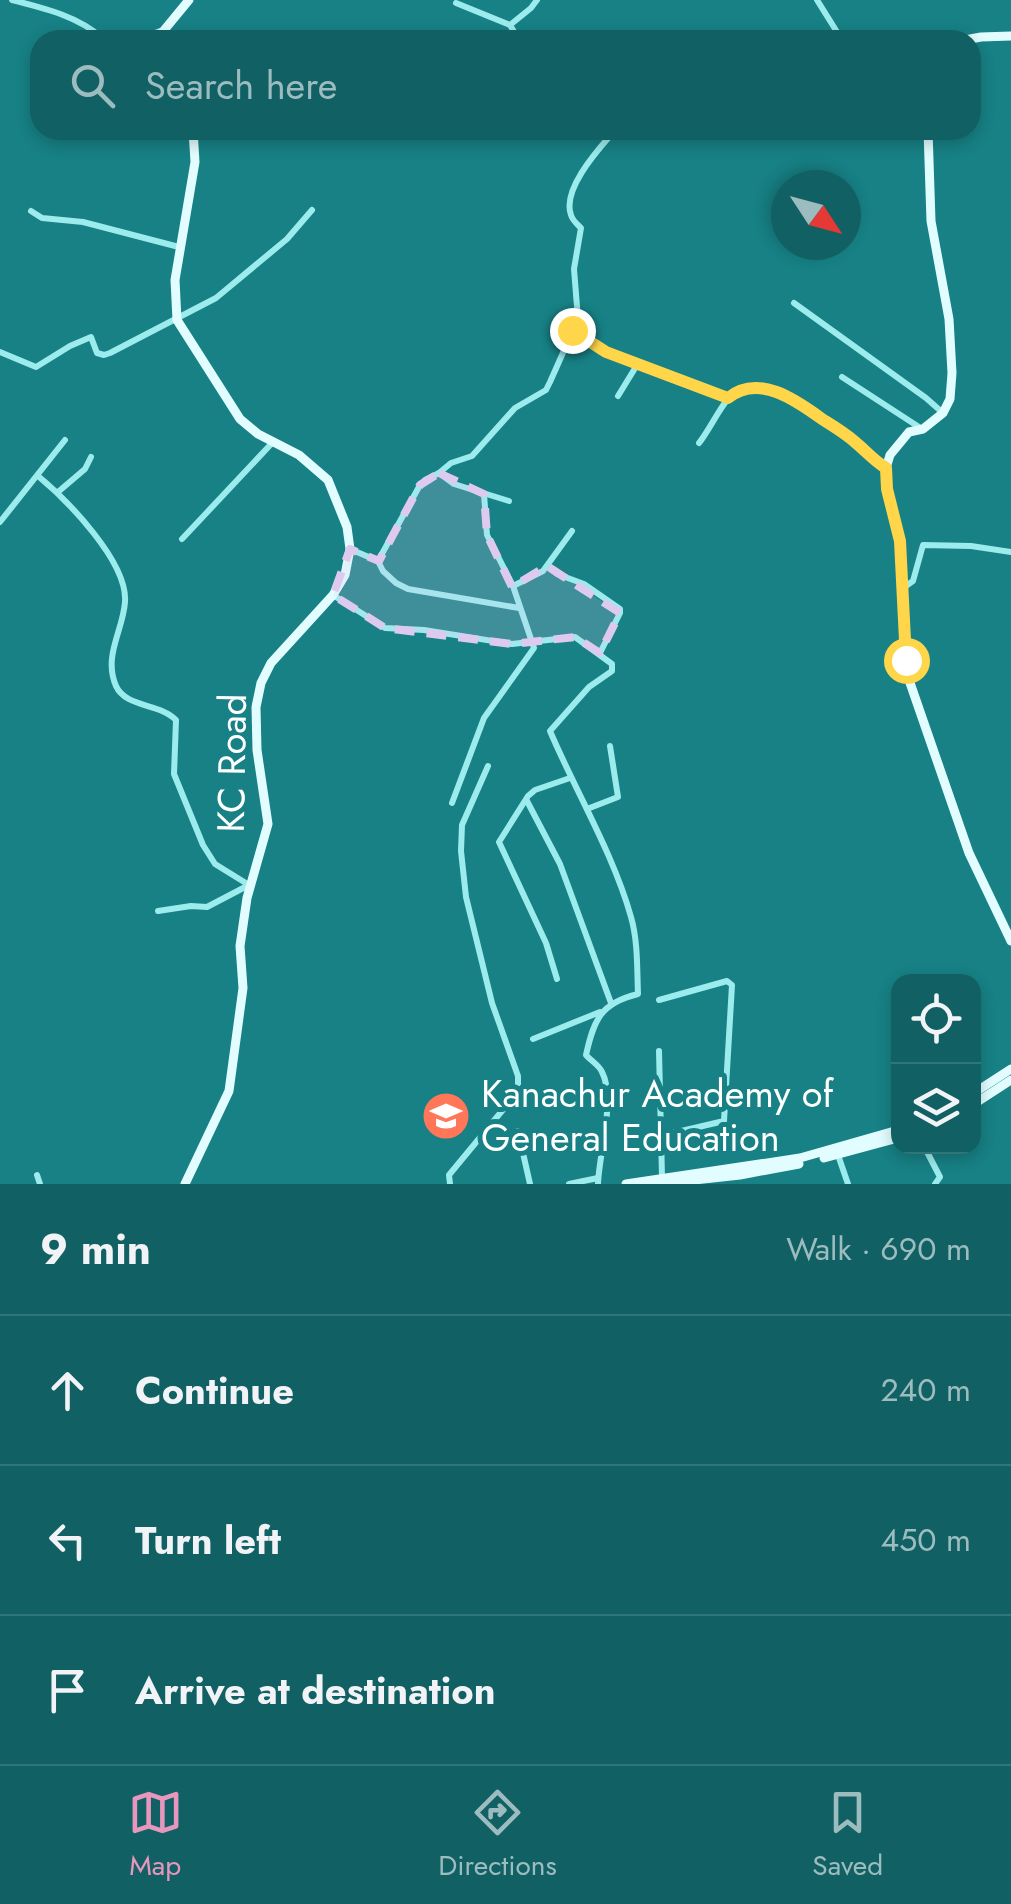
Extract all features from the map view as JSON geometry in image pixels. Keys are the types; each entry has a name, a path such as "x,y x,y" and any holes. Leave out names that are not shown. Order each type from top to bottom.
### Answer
{"main road":[{"path":"163,30 189,0"},
{"path":"981,37 1011,36"},
{"path":"194,140 195,162 175,280 177,320 240,419 258,434 299,455 328,480 347,528 350,548"},
{"path":"928,140 931,221 950,319 950,399 943,413 923,429 909,432 890,455 887,489 900,541 908,677 968,853 1011,942"},
{"name":"KC Road","path":"184,1184 229,1090 243,988 240,946 248,885 268,824 257,750 256,707 261,683 270,663 333,595 345,575 350,548"},
{"path":"981,1088 1011,1069"},
{"path":"981,1099 1011,1080"},
{"path":"740,1175 891,1132"},
{"path":"626,1184 775,1170 891,1140"}],"street":[{"path":"12,0 61,14 93,30"},
{"path":"510,24 532,8 536,0"},
{"path":"817,0 836,30"},
{"path":"456,3 510,24 513,30"},
{"path":"378,561 424,480 472,456 515,408 546,390 578,318 574,269 581,228 570,214 570,198 586,165 607,140"},
{"path":"0,352 36,367 91,337 98,353 104,355 216,298 287,239 312,210"},
{"path":"31,211 42,218 83,222 179,248"},
{"path":"794,302 943,413"},
{"path":"572,330 606,352 728,398"},
{"path":"618,396 636,364"},
{"path":"842,376 923,429"},
{"path":"698,443 728,398 748,387 783,394 886,468"},
{"path":"0,522 64,440"},
{"path":"182,540 274,442"},
{"path":"58,492 85,469 92,457"},
{"path":"439,473 454,484 509,501"},
{"path":"38,476 58,492 101,542 120,578 124,590 122,616 112,648 116,686 130,700 168,712 176,720 174,774 203,845 215,864 248,885 207,907 158,911"},
{"path":"452,803 484,718 534,648 513,586 488,535 484,494"},
{"path":"513,586 534,577 546,566 572,531"},
{"path":"903,588 913,582 923,544 1011,552"},
{"path":"350,548 378,561 396,584 408,590 519,608"},
{"path":"546,566 584,584 620,609 600,653"},
{"path":"333,595 385,628 512,644 575,637 612,664 612,671 589,687 550,731 631,916 638,994 616,999 602,1012 533,1039"},
{"path":"586,809 618,797 610,746"},
{"path":"450,1184 448,1175 511,1100 519,1085 492,1004 471,922 461,851 462,825 488,766"},
{"path":"557,979 546,943 499,842 535,790 570,778"},
{"path":"526,800 560,864 611,1004"},
{"path":"659,1000 728,981 732,985 725,1119 720,1124 660,1136"},
{"path":"569,1184 598,1181 606,1092 600,1067 586,1055 602,1012"},
{"path":"659,1052 660,1180"},
{"path":"550,1094 606,1092"},
{"path":"518,1131 530,1184"},
{"path":"928,1154 940,1177 935,1184"},
{"path":"838,1155 848,1184"},
{"path":"37,1175 40,1184"}],"highlighted area":[{"path":"439,473 484,494 487,535 512,587 547,566 620,613 600,653 575,637 512,644 385,628 333,595 350,549 379,561 420,485"}],"place":[{"name":"Kanachur Academy of General Education","path":"446,1116"}],"route":[{"path":"572,330 606,352 728,398 748,387 783,394 886,468 900,541 906,660"}]}
